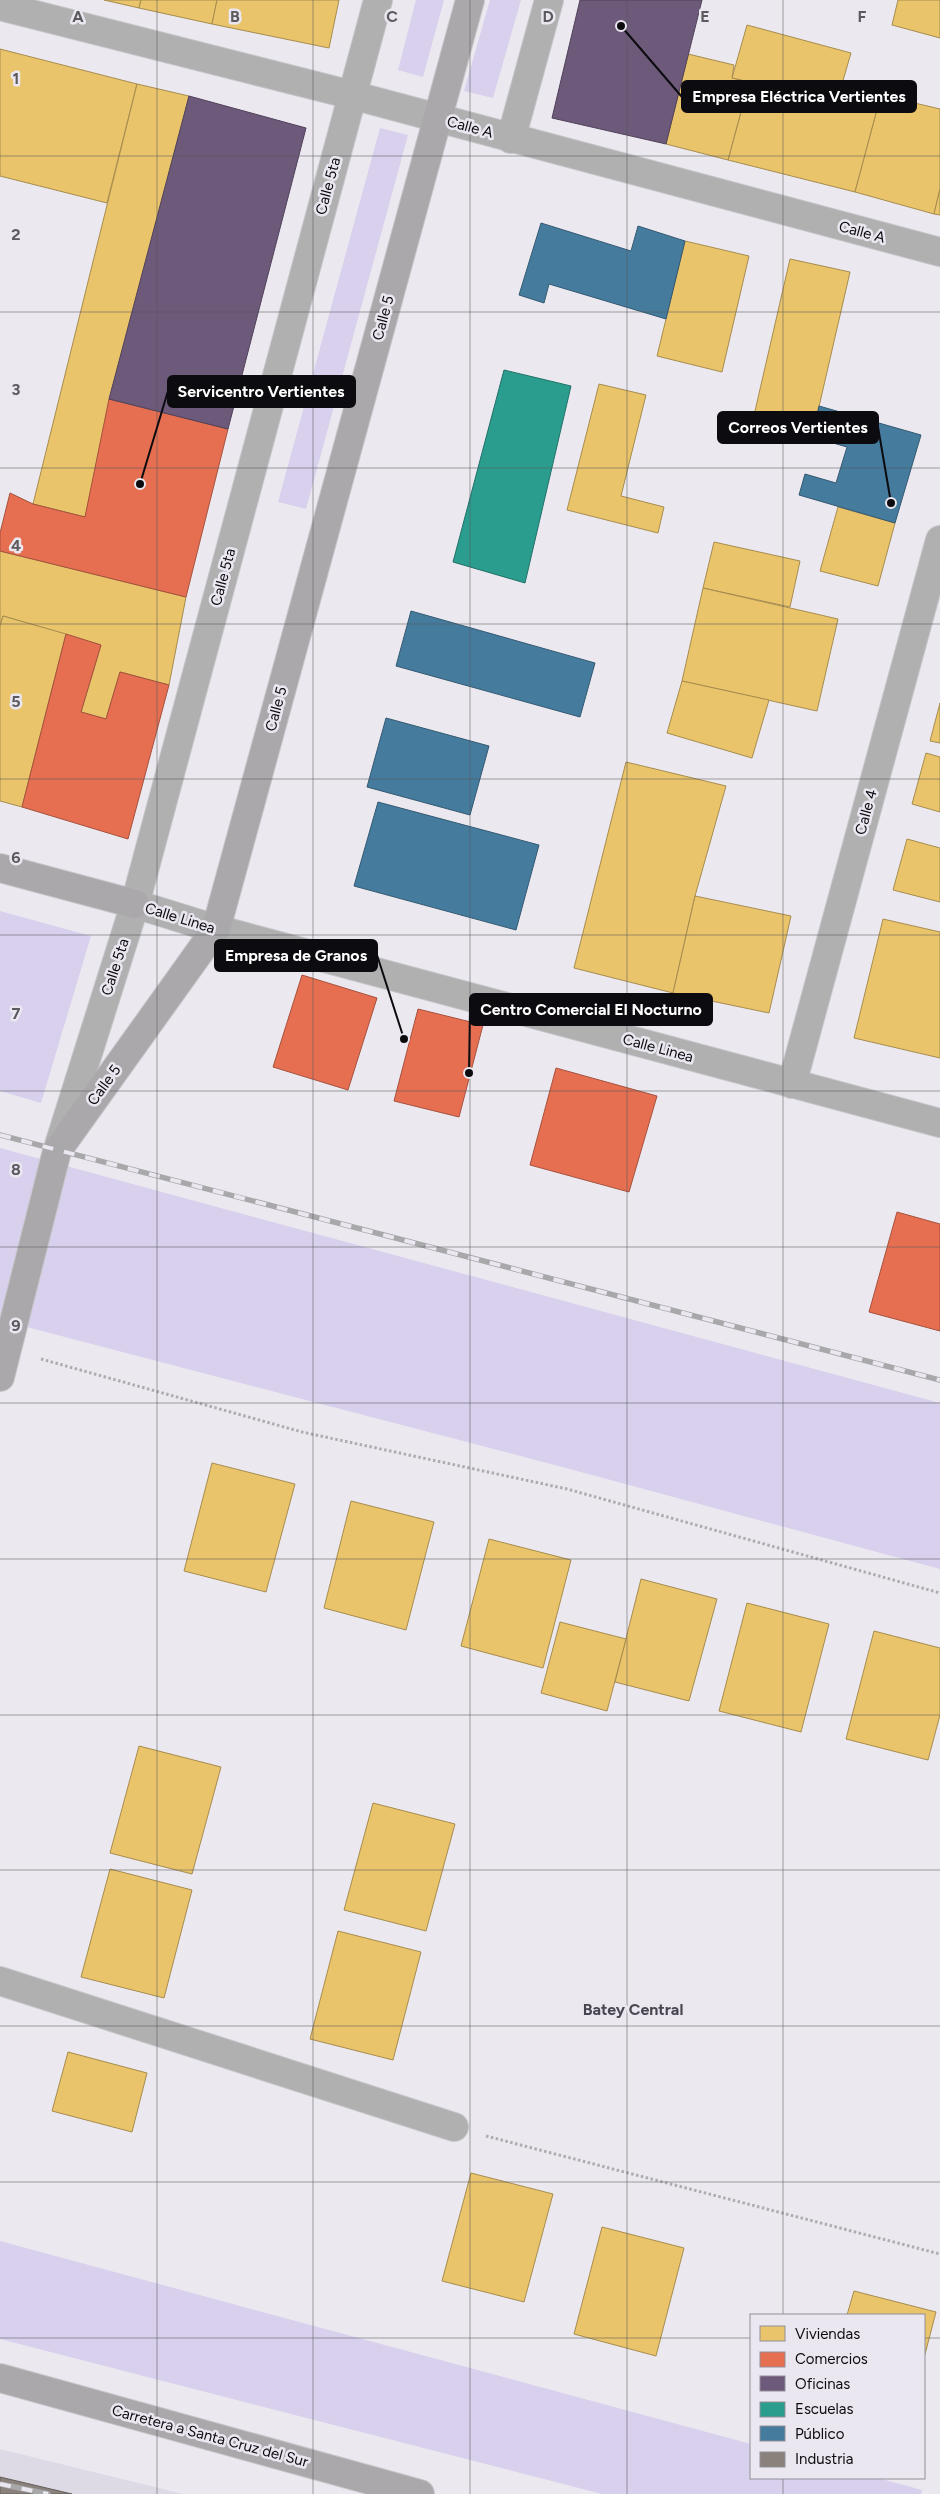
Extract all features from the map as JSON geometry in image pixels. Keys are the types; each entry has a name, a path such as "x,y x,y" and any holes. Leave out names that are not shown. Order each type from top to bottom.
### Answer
{"main road":[{"name":"Calle 5","path":"0,1377 57,1150 216,929 470,0"},
{"name":"Calle Linea","path":"0,868 136,904"},
{"name":"Carretera a Santa Cruz del Sur","path":"0,2378 420,2494"}],"street":[{"name":"Calle 5ta","path":"57,1150 136,904 378,0"},
{"path":"511,138 549,0"},
{"name":"Calle A","path":"0,6 352,95 940,252"},
{"name":"Calle 4","path":"792,1084 940,540"},
{"name":"Calle Linea","path":"136,904 216,929 940,1123"},
{"path":"0,1981 454,2127"}],"path":[{"path":"7,1349 302,1432 567,1489 940,1593"},
{"path":"454,2127 940,2254"}],"shaded area":[{"path":"416,0 444,0 423,77 398,70"},
{"path":"490,0 521,0 493,98 464,91"},
{"path":"380,128 408,135 306,509 278,502"},
{"path":"0,911 91,936 41,1103 0,1091"},
{"path":"0,1148 940,1403 940,1569 566,1468 0,1320"},
{"path":"0,2241 750,2444 750,2479 882,2479 922,2490 921,2494 602,2494 0,2339"},
{"path":"0,2449 183,2494 0,2494"}],"building: Viviendas":[{"path":"104,0 141,0 139,8"},
{"path":"141,0 217,0 212,24 139,8"},
{"path":"217,0 339,0 329,48 212,24"},
{"path":"898,0 940,0 940,38 892,25"},
{"path":"747,25 851,53 842,84 881,95 855,192 728,160 749,82 732,78"},
{"path":"0,49 137,84 107,203 0,176"},
{"path":"688,54 734,65 732,78 749,82 728,160 666,144"},
{"path":"137,84 189,96 85,517 33,504"},
{"path":"881,95 940,109 940,189 934,214 855,192"},
{"path":"940,189 940,215 934,214"},
{"path":"685,241 749,256 722,372 657,356"},
{"path":"790,259 850,272 812,437 752,424"},
{"path":"599,384 646,395 621,496 664,507 658,533 567,510"},
{"path":"838,507 895,523 878,586 820,571"},
{"path":"714,542 800,561 790,607 703,588"},
{"path":"0,551 186,597 169,685 120,672 106,719 81,712 101,645 3,616 0,626"},
{"path":"703,588 838,619 817,711 682,681"},
{"path":"3,616 66,634 22,807 0,801 0,626"},
{"path":"682,681 769,700 752,758 667,733"},
{"path":"940,703 940,743 930,741"},
{"path":"926,753 940,757 940,812 912,804"},
{"path":"626,762 726,786 695,896 673,993 574,968"},
{"path":"907,839 940,848 940,902 893,890"},
{"path":"695,896 791,916 769,1013 673,993"},
{"path":"883,919 940,932 940,1058 854,1038"},
{"path":"212,1463 295,1484 266,1592 184,1571"},
{"path":"351,1501 434,1522 406,1630 324,1608"},
{"path":"489,1539 571,1560 543,1668 461,1646"},
{"path":"641,1579 717,1599 689,1701 615,1682"},
{"path":"747,1603 829,1624 801,1732 719,1711"},
{"path":"560,1622 626,1639 607,1711 541,1693"},
{"path":"874,1631 940,1648 940,1715 928,1760 846,1739"},
{"path":"139,1746 221,1767 192,1874 110,1853"},
{"path":"373,1803 455,1824 426,1931 344,1910"},
{"path":"110,1869 192,1890 164,1998 81,1977"},
{"path":"338,1931 421,1952 393,2060 310,2039"},
{"path":"68,2052 147,2073 132,2132 52,2111"},
{"path":"471,2173 553,2194 524,2302 442,2281"},
{"path":"602,2227 684,2248 656,2356 574,2334"},
{"path":"854,2291 936,2312 925,2354 925,2314 847,2314"}],"building: Comercios":[{"path":"109,399 228,429 186,597 0,551 0,533 10,493 33,504 85,517"},
{"path":"66,634 101,645 81,712 106,719 120,672 169,685 128,839 22,807"},
{"path":"302,975 377,998 348,1090 273,1067"},
{"path":"418,1009 483,1025 459,1117 394,1101"},
{"path":"556,1068 657,1096 629,1192 530,1165"},
{"path":"897,1212 940,1224 940,1331 869,1312"}],"building: Oficinas":[{"path":"580,0 702,0 666,144 552,118"},
{"path":"189,96 306,128 228,429 109,399"}],"building: Escuelas":[{"path":"504,370 571,386 525,583 453,562"}],"building: Público":[{"path":"541,223 631,251 638,226 685,241 666,319 549,284 544,303 519,295"},
{"path":"819,406 921,435 895,523 799,495 805,474 836,483 847,447 812,437"},
{"path":"411,611 595,663 580,717 396,666"},
{"path":"386,718 489,746 470,815 367,787"},
{"path":"378,802 539,845 516,930 354,886"}],"building: Industria":[{"path":"0,2477 72,2494 0,2494"}],"railway":[{"path":"0,1135 940,1380"},
{"path":"0,2484 48,2494"}],"place":[{"name":"Empresa Eléctrica Vertientes","path":"621,26"},
{"name":"Servicentro Vertientes","path":"140,484"},
{"name":"Correos Vertientes","path":"891,503"},
{"name":"Empresa de Granos","path":"404,1039"},
{"name":"Centro Comercial El Nocturno","path":"469,1073"}],"district":[{"name":"Batey Central","path":"633,2009"}]}
